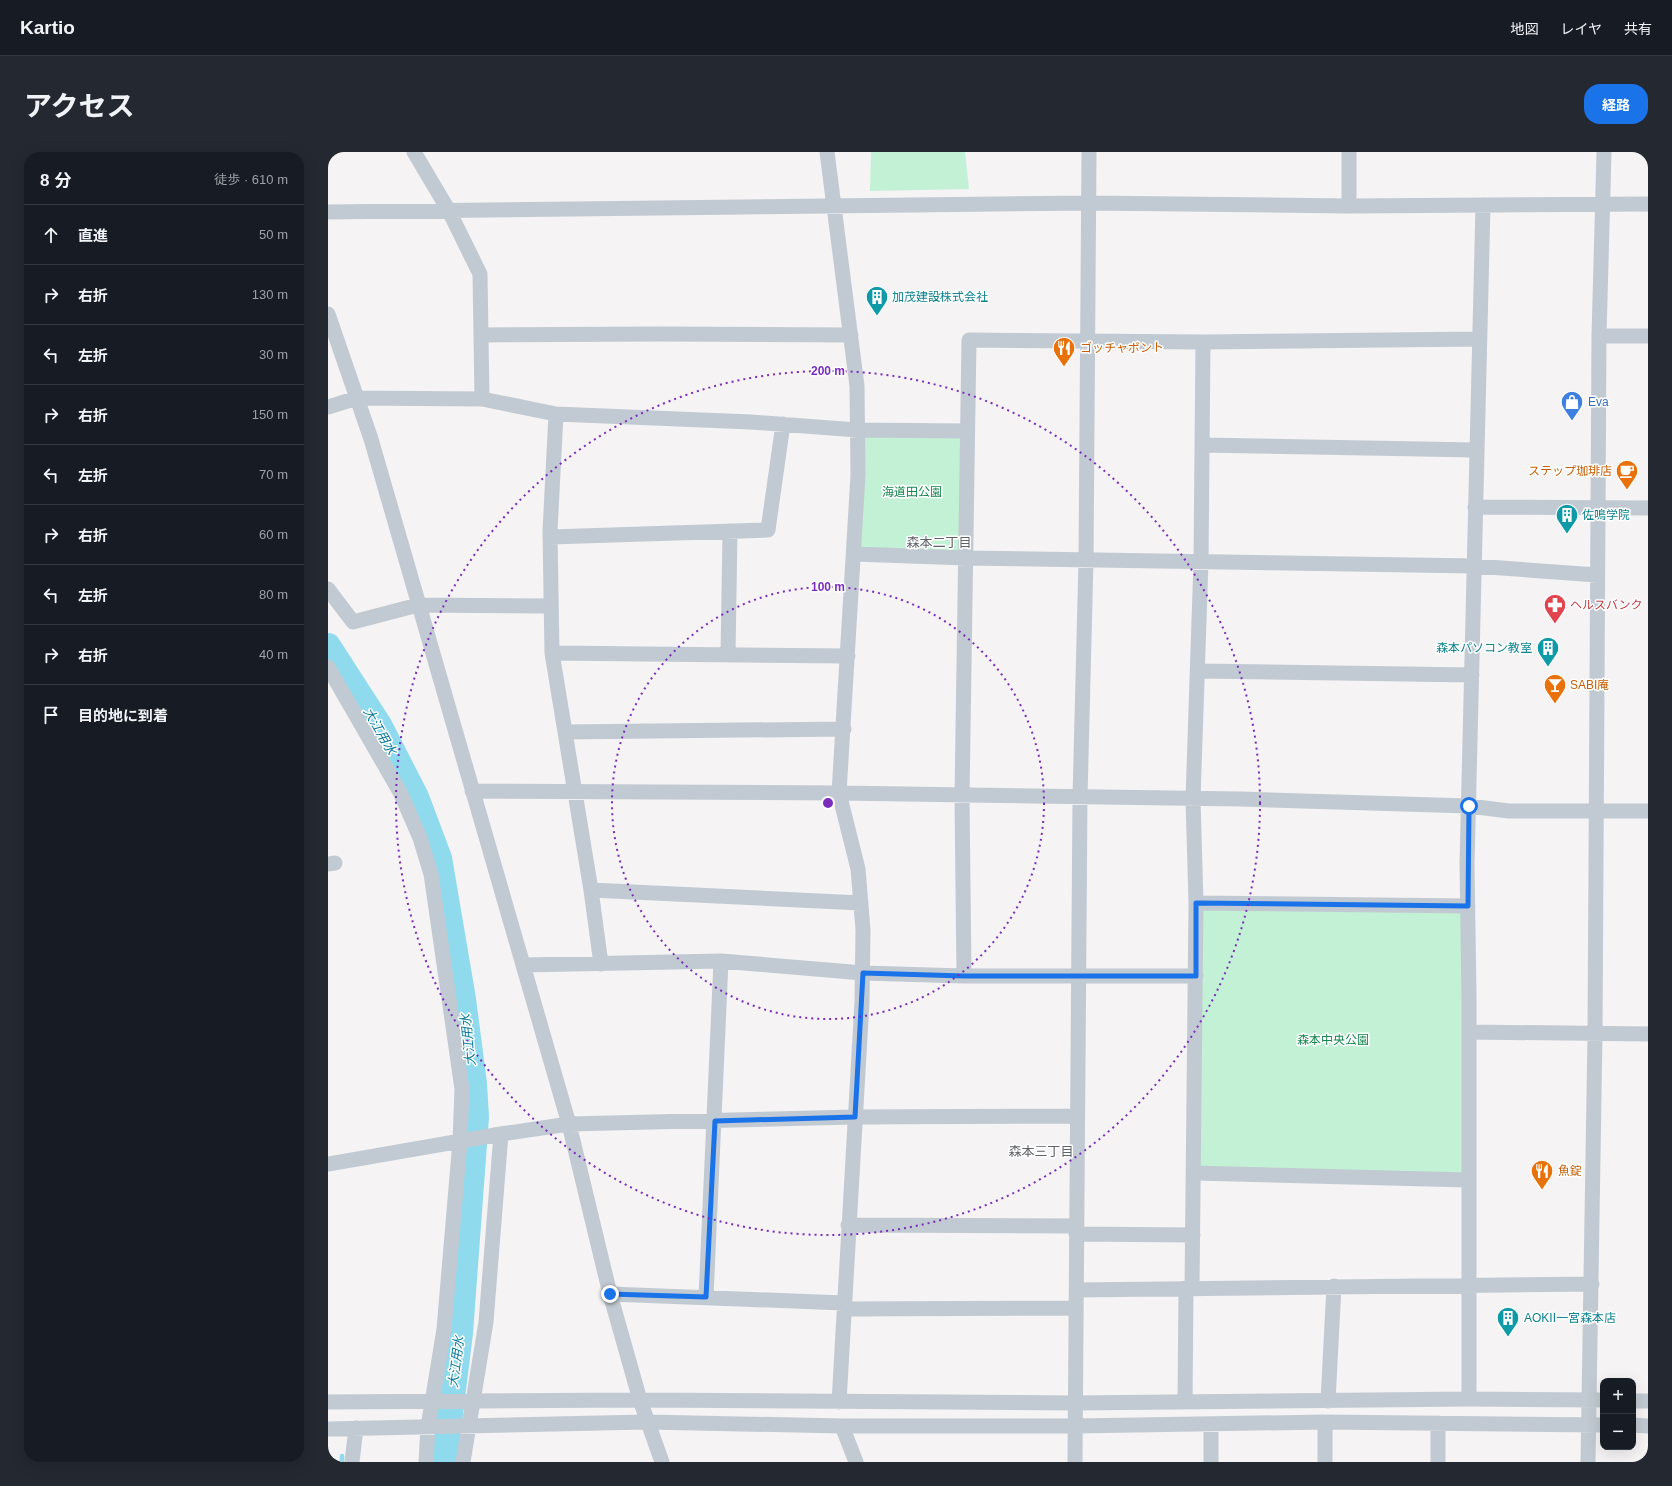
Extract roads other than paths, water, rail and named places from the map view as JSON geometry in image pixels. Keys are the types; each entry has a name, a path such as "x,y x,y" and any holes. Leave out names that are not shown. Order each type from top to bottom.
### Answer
{"street":[{"path":"414,152 449,210 480,274 482,399"},
{"path":"827,152 832,205 851,335 856,386 858,475 840,793 858,869 863,930 863,973 839,1402"},
{"path":"1075,1462 1078,976 1080,797 1086,560 1086,340 1089,152"},
{"path":"1349,152 1349,206"},
{"path":"1588,1462 1596,1425 1592,1284 1597,811 1599,336 1604,204 1604,152"},
{"path":"328,212 1089,203 1349,206 1648,204"},
{"path":"1469,1399 1469,806 1476,450 1483,205"},
{"path":"328,314 357,398 523,965 569,1124 610,1294 640,1400 662,1462"},
{"path":"481,335 851,335"},
{"path":"1599,336 1648,336"},
{"path":"964,976 962,796 966,558 966,431 969,340 1203,342 1479,339"},
{"path":"1185,1402 1189,1288 1193,1235 1196,903 1193,798 1199,671 1203,342"},
{"path":"328,407 357,398 482,399 556,414 783,424 857,430 966,431"},
{"path":"556,414 550,538 552,653 591,890 601,964"},
{"path":"550,538 768,530 783,424"},
{"path":"1202,445 1476,450"},
{"path":"1475,507 1648,508"},
{"path":"728,655 730,532"},
{"path":"854,554 966,558 1474,566 1597,575"},
{"path":"328,589 353,622 418,605 551,606"},
{"path":"552,653 848,656"},
{"path":"328,667 400,792 420,838 431,874 462,1089 461,1141 444,1328 426,1462"},
{"path":"1199,671 1472,675"},
{"path":"565,732 844,729"},
{"path":"472,791 840,793 962,796 1193,798 1469,806 1509,811 1648,811"},
{"path":"591,890 861,903"},
{"path":"1196,903 1468,906"},
{"path":"523,965 721,961 863,973 964,976 1196,976"},
{"path":"706,1297 721,961"},
{"path":"1469,1032 1648,1034"},
{"path":"328,1164 497,1134 569,1124 855,1117 1077,1116"},
{"path":"463,1462 470,1401 486,1322 497,1134"},
{"path":"1194,1173 1468,1180"},
{"path":"848,1225 1076,1230 1193,1235"},
{"path":"1076,1290 1468,1284 1592,1284"},
{"path":"1328,1401 1334,1286"},
{"path":"610,1294 706,1297 844,1306 1076,1308"},
{"path":"328,1402 640,1400 1075,1403 1469,1399 1596,1400"},
{"path":"1636,1401 1648,1401"},
{"path":"328,1428 466,1427 647,1422 842,1426 1075,1426 1325,1422 1596,1425"},
{"path":"1325,1422 1325,1462"},
{"path":"1438,1423 1438,1462"},
{"path":"1211,1424 1211,1462"},
{"path":"1636,1425 1648,1426"},
{"path":"842,1426 856,1462"},
{"path":"352,1462 356,1428"}],"waterway":[{"name":"大江用水","path":"328,646 379,725 416,797 439,858 463,999 474,1084 476,1117 460,1333 444,1462"},
{"path":"342,1456 342,1462"}],"place":[{"name":"加茂建設株式会社","path":"877,316"},
{"name":"ゴッチャポント","path":"1064,368"},
{"name":"Eva","path":"1572,422"},
{"name":"ステップ珈琲店","path":"1627,490"},
{"name":"佐鳴学院","path":"1567,534"},
{"name":"ヘルスバンク","path":"1555,624"},
{"name":"森本パソコン教室","path":"1548,668"},
{"name":"SABI庵","path":"1555,704"},
{"name":"魚錠","path":"1542,1190"},
{"name":"AOKII一宮森本店","path":"1508,1338"}],"district":[{"name":"森本二丁目","path":"939,542"},
{"name":"森本三丁目","path":"1041,1151"}],"park label":[{"name":"海道田公園","path":"912,492"},
{"name":"森本中央公園","path":"1333,1040"}]}
